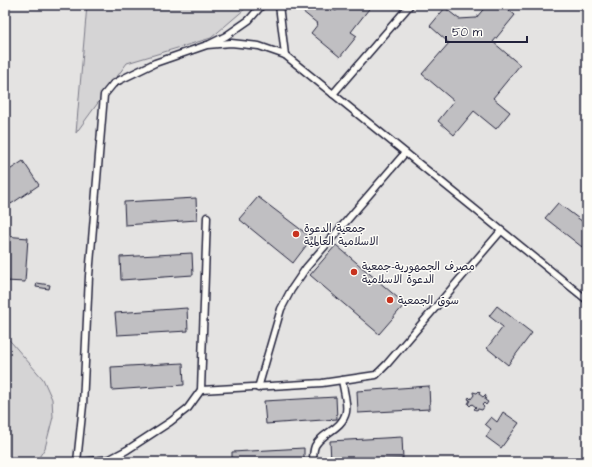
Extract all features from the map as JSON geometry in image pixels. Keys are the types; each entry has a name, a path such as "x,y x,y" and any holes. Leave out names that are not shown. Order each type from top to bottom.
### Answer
{"lane":[{"path":"5,5 5,13"},
{"path":"78,462 83,405 89,276 104,95 112,84 155,63 207,45 226,36 249,20 262,5"},
{"path":"279,5 285,55"},
{"path":"334,94 410,5"},
{"path":"207,45 232,43 259,46 285,55 587,300"},
{"path":"258,388 281,309 291,290 306,268 405,153"},
{"path":"81,462 110,459 127,450 170,422 188,408 201,390 207,217"},
{"path":"201,390 258,388 322,383 376,375 501,231"},
{"path":"313,462 314,447 319,441 337,427 343,420 347,410 342,380"}],"shaded area":[{"name":"جمعية الدعوة الاسلامية العالمية","path":"5,5 587,5 587,462 5,462"},
{"path":"87,5 248,5 211,38 127,63 76,133"},
{"path":"5,335 43,379 52,399 53,417 45,448 36,462 5,462"}],"building":[{"path":"299,5 328,5 336,11 341,5 372,5 351,32 357,36 340,57 311,33 318,24 297,7"},
{"path":"487,5 503,5 515,15 493,42 520,65 493,98 510,112 496,129 474,111 454,135 438,121 454,101 422,74 449,43 430,26 445,8 459,19 476,18"},
{"path":"23,161 39,185 11,204 5,196 5,173"},
{"path":"258,197 312,238 293,263 239,219"},
{"path":"196,198 197,220 125,225 124,202"},
{"path":"558,203 587,225 587,241 582,247 545,218"},
{"path":"5,236 28,238 25,282 5,281"},
{"path":"336,245 405,304 379,334 310,275"},
{"path":"192,253 193,275 121,280 120,257"},
{"path":"37,283 50,285 49,289 36,287"},
{"path":"497,306 532,333 508,365 487,348 503,327 489,316"},
{"path":"187,308 188,331 117,335 115,313"},
{"path":"183,363 184,385 112,390 111,367"},
{"path":"429,386 430,409 358,413 357,391"},
{"path":"479,391 479,394 483,397 485,395 486,396 485,400 488,402 486,405 484,403 482,405 484,407 482,410 476,410 474,409 476,407 472,404 470,406 468,404 470,400 468,399 469,397 471,399 474,395 473,392 477,393"},
{"path":"336,397 337,419 266,424 264,401"},
{"path":"503,412 519,423 501,448 486,437 491,429 485,424 491,417 497,422"},
{"path":"402,437 403,459 331,462 330,441"},
{"path":"304,448 304,462 232,462 232,452"}],"place":[{"name":"جمعية الدعوة الاسلامية العالمية","path":"296,234"},
{"name":"مصرف الجمهورية-جمعية الدعوة الاسلامية","path":"354,272"},
{"name":"سوق الجمعية","path":"390,300"}]}
